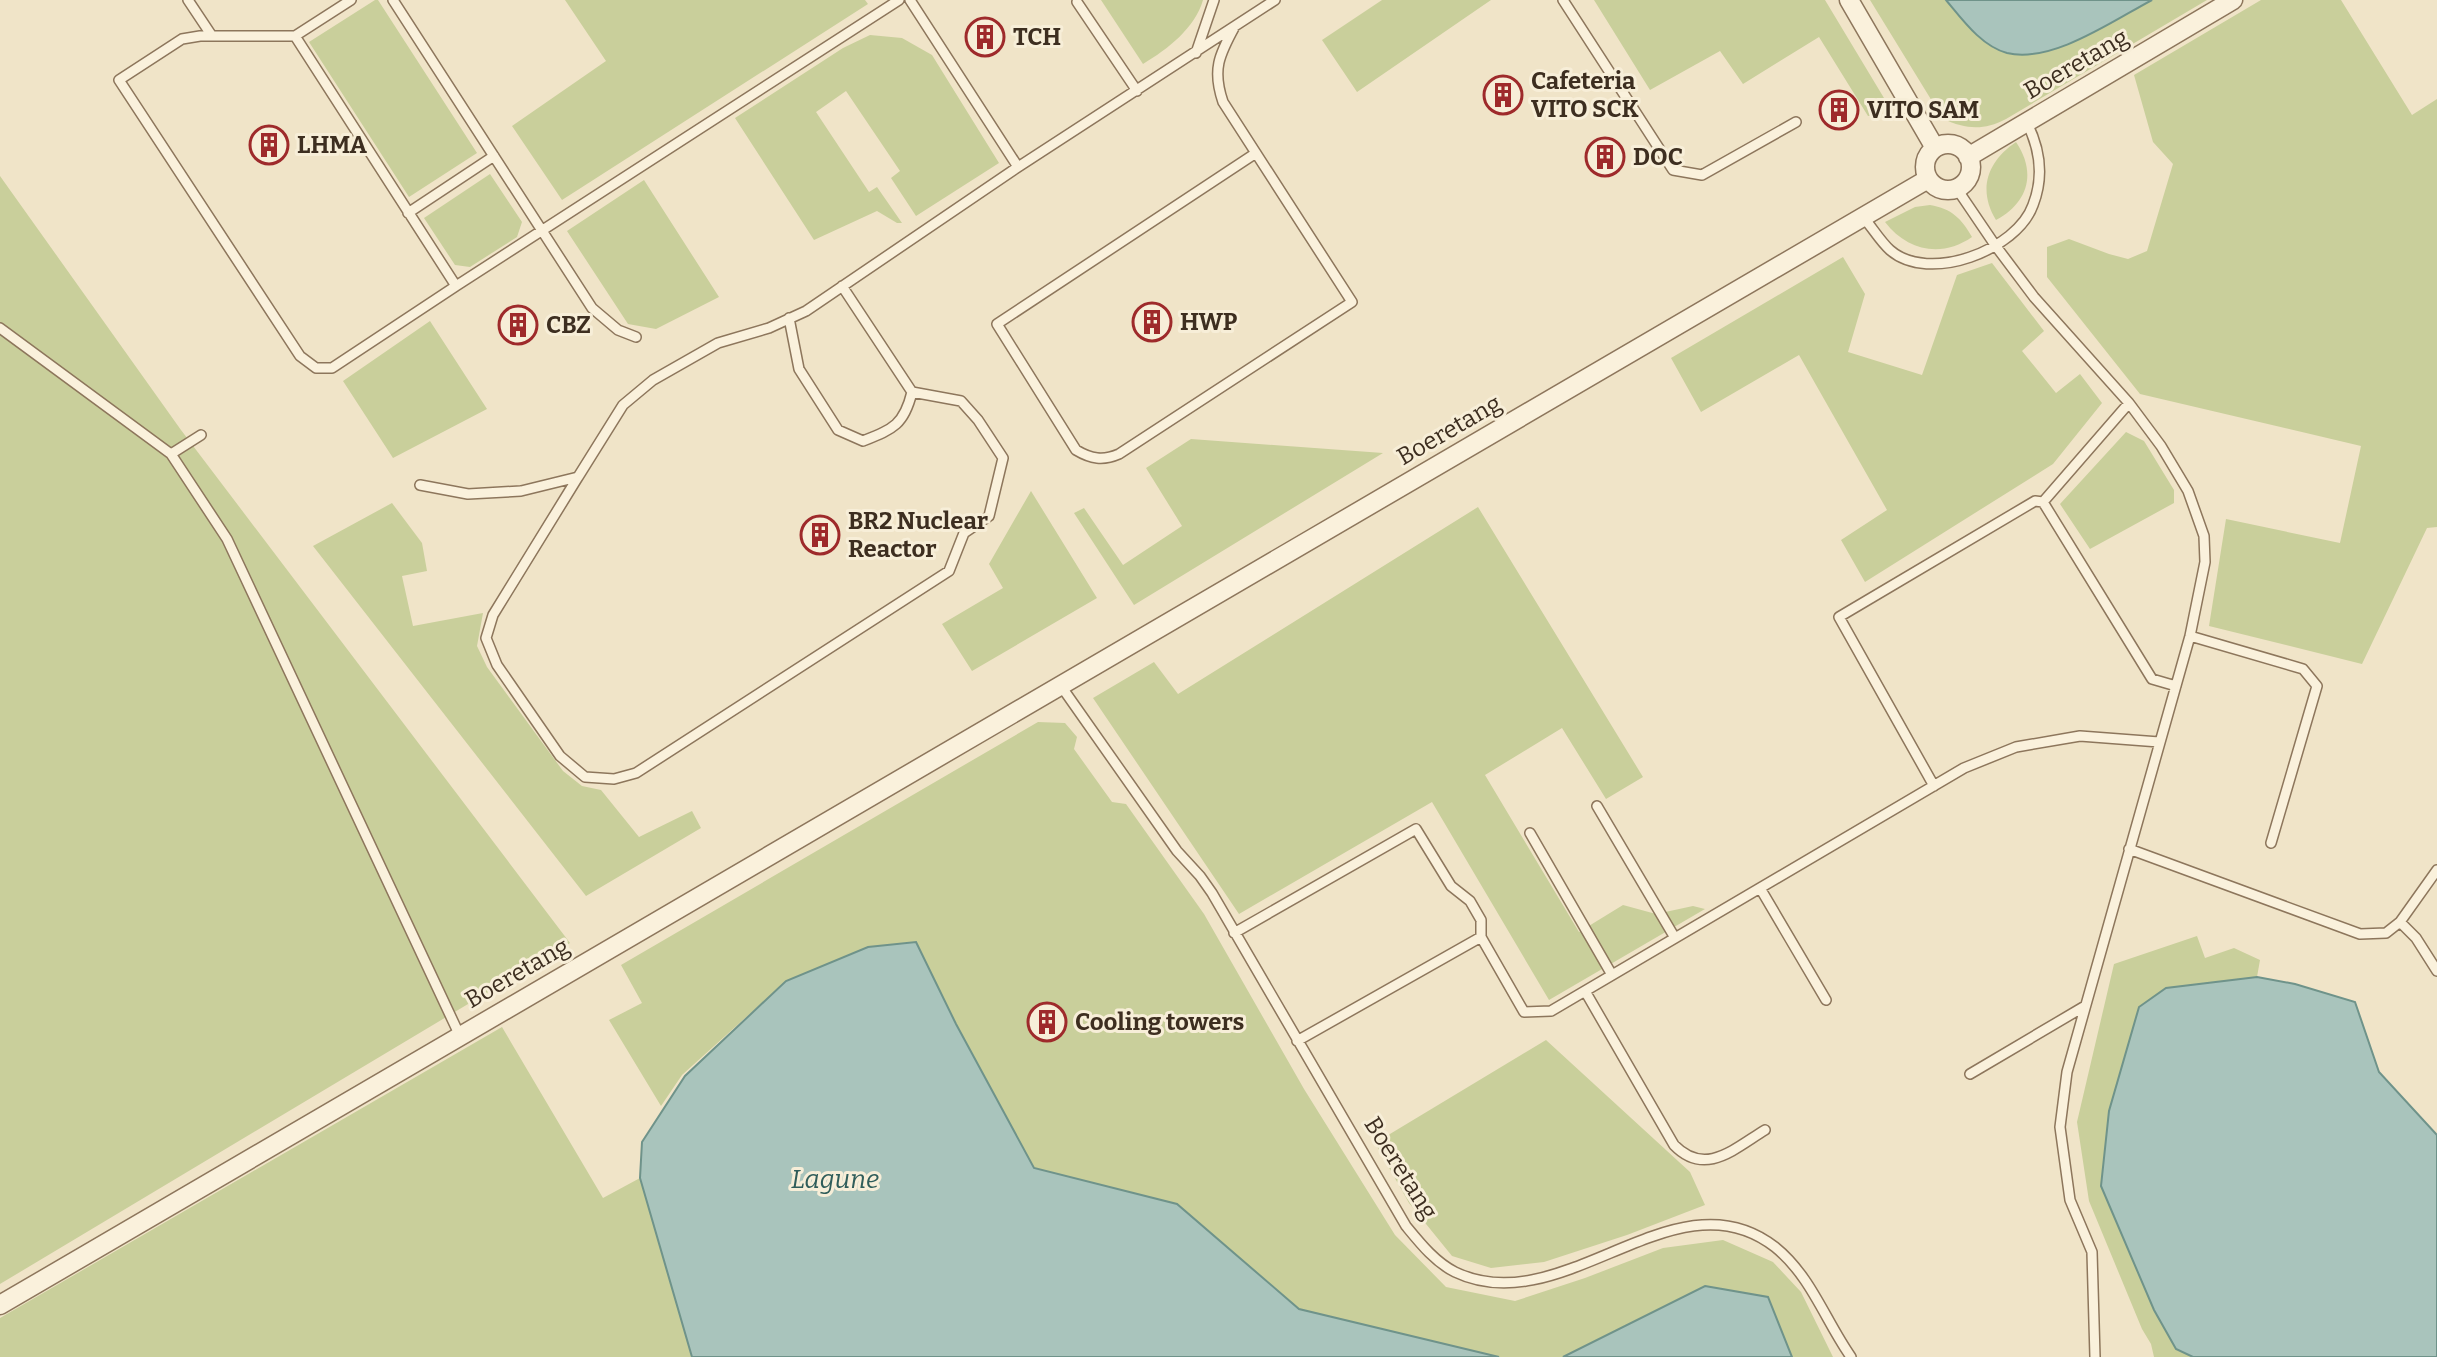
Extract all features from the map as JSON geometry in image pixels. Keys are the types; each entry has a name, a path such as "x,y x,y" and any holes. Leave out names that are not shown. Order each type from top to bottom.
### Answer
{"street":[{"path":"1849,0 1935,148"},
{"name":"Boeretang","path":"1968,157 2233,0"},
{"path":"1958,146 1968,157 1968,178 1957,189 1938,189 1928,179 1924,164 1935,148 1958,146"},
{"name":"Boeretang","path":"3,1295 1061,686 1928,179"}],"lane":[{"path":"188,0 212,36"},
{"path":"351,0 295,36 182,39 119,80 300,356 316,368 332,368 899,0"},
{"path":"393,0 592,308 618,330 636,337"},
{"path":"910,0 1018,167"},
{"path":"1196,53 1214,0"},
{"path":"842,286 912,392 961,401 978,420 1003,458 989,516 964,533 949,571 636,773 614,779 585,777 560,756 497,665 486,638 493,615 623,405 653,380 718,343 769,328 806,311 842,286 1018,167 1275,0"},
{"path":"1563,0 1673,170 1702,175 1796,122"},
{"path":"1077,2 1137,91"},
{"path":"1235,26 1218,63 1217,85 1223,102 1256,153 1352,302 1119,454 1109,459 1087,457 1076,450 997,324 1256,153"},
{"path":"295,36 456,286"},
{"name":"Boeretang","path":"1863,217 1892,252 1919,263 1948,264 1995,245 2015,232 2032,207 2040,178 2038,150 2026,121"},
{"path":"408,213 494,156"},
{"path":"1957,189 2048,314 2129,403 2161,446 2188,491 2204,536 2205,562 2190,636 2067,1072 2060,1127 2070,1200 2092,1252 2095,1357"},
{"path":"789,318 799,369 838,430 863,441 889,431 907,413 912,392"},
{"path":"0,328 171,454 227,539 459,1034"},
{"path":"2043,502 2129,403"},
{"path":"171,454 201,435"},
{"path":"420,485 468,494 521,491 578,477"},
{"path":"1934,786 1839,617 2035,501 2043,502"},
{"path":"2043,502 2152,679 2176,686"},
{"path":"2190,636 2303,669 2317,686 2271,843"},
{"name":"Boeretang","path":"1061,686 1225,914 1406,1226 1427,1252 1454,1271 1478,1280 1505,1284 1539,1280 1672,1229 1712,1224 1744,1230 1772,1245 1798,1268 1851,1357"},
{"path":"1234,933 1416,829 1451,886 1470,901 1481,920 1481,937 1524,1012 1551,1011 1964,768 2016,747 2080,736 2159,742"},
{"path":"1597,806 1675,938"},
{"path":"1530,833 1612,975"},
{"path":"2129,849 2360,934 2386,933 2400,922 2437,870"},
{"path":"1760,888 1826,1000"},
{"path":"2400,922 2416,938 2437,971"},
{"path":"1297,1041 1481,937"},
{"path":"1585,991 1674,1145 1686,1157 1701,1161 1720,1157 1765,1130"},
{"path":"1970,1074 2085,1006"}],"green space":[{"path":"378,0 477,153 409,197 309,42"},
{"path":"565,0 865,0 868,4 562,200 512,126 606,61"},
{"path":"1101,0 1203,0 1194,20 1179,37 1143,64"},
{"path":"1382,0 1491,0 1357,92 1322,40"},
{"path":"1594,0 1825,0 1884,98 1880,115 1868,116 1819,37 1743,84 1720,51 1650,90"},
{"path":"1870,0 1945,0 1985,41 2029,54 2053,50 2152,0 2207,0 2006,119 1974,127 1943,119"},
{"path":"2261,0 2341,0 2412,115 2437,99 2437,527 2427,528 2362,664 2209,626 2226,519 2340,543 2361,446 2140,394 2047,277 2047,247 2069,239 2128,259 2147,251 2173,164 2153,142 2134,75"},
{"path":"870,35 902,38 932,55 999,163 916,216 891,178 900,171 846,91 816,112 869,192 877,187 902,223 877,211 814,240 735,118 843,48"},
{"path":"2016,142 2026,165 2026,186 2016,205 1996,220 1987,197 1988,176 1998,158"},
{"path":"490,174 522,222 517,237 470,267 455,265 424,218"},
{"path":"0,176 181,430 570,943 0,1284"},
{"path":"644,180 719,297 656,329 628,324 567,231"},
{"path":"1930,205 1955,215 1972,237 1949,248 1926,248 1904,240 1885,222 1915,207"},
{"path":"1843,257 1865,294 1848,352 1922,375 1957,275 1992,263 2044,331 2022,351 2056,393 2080,374 2102,403 2053,464 1865,582 1841,540 1887,510 1799,355 1701,412 1671,358"},
{"path":"430,321 487,409 393,458 343,381"},
{"path":"2126,432 2144,441 2174,490 2174,503 2090,549 2060,504"},
{"path":"1191,439 1383,453 1134,605 1074,513 1084,508 1123,565 1182,526 1146,468"},
{"path":"1031,491 1097,598 972,671 942,624 1003,588 989,564"},
{"path":"392,503 422,543 427,571 402,576 413,626 483,613 477,646 487,667 563,771 582,786 601,790 639,837 692,811 701,828 586,896 313,546"},
{"path":"1478,507 1643,777 1606,799 1562,728 1485,775 1579,932 1623,905 1656,914 1693,906 1705,909 1549,1000 1432,802 1239,914 1093,698 1154,662 1178,694"},
{"path":"1038,722 1065,723 1077,737 1074,749 1112,802 1126,804 1204,914 1304,1089 1395,1235 1446,1287 1515,1301 1663,1248 1723,1240 1773,1262 1801,1292 1833,1357 1792,1357 1767,1297 1705,1286 1563,1357 1499,1357 1299,1309 1177,1204 1034,1168 956,1024 916,942 786,981 682,1075 661,1106 609,1020 642,1003 621,965"},
{"path":"2197,936 2205,958 2234,948 2260,960 2257,977 2166,988 2101,1186 2154,1310 2176,1349 2193,1357 2154,1357 2089,1201 2077,1122 2114,964"},
{"path":"502,1027 603,1198 640,1178 692,1357 0,1357 0,1318"},
{"path":"1546,1040 1690,1172 1705,1205 1544,1262 1491,1268 1452,1256 1409,1203 1375,1143"}],"water":[{"path":"1946,0 2152,0 2082,38 2025,55 2007,53 1989,44"},
{"name":"Lagune","path":"916,942 956,1024 1034,1168 1177,1204 1299,1309 1499,1357 692,1357 640,1178 642,1142 685,1076 786,981 868,947"},
{"path":"2257,977 2295,984 2355,1002 2379,1072 2437,1135 2437,1357 2193,1357 2176,1349 2154,1310 2101,1186 2109,1111 2139,1007 2166,988"},
{"path":"1705,1286 1768,1297 1792,1357 1563,1357"}],"place":[{"name":"TCH","path":"985,37"},
{"name":"Cafeteria VITO SCK","path":"1503,95"},
{"name":"VITO SAM","path":"1839,110"},
{"name":"LHMA","path":"269,145"},
{"name":"DOC","path":"1605,157"},
{"name":"HWP","path":"1152,322"},
{"name":"CBZ","path":"518,325"},
{"name":"BR2 Nuclear Reactor","path":"820,535"},
{"name":"Cooling towers","path":"1047,1022"}]}
